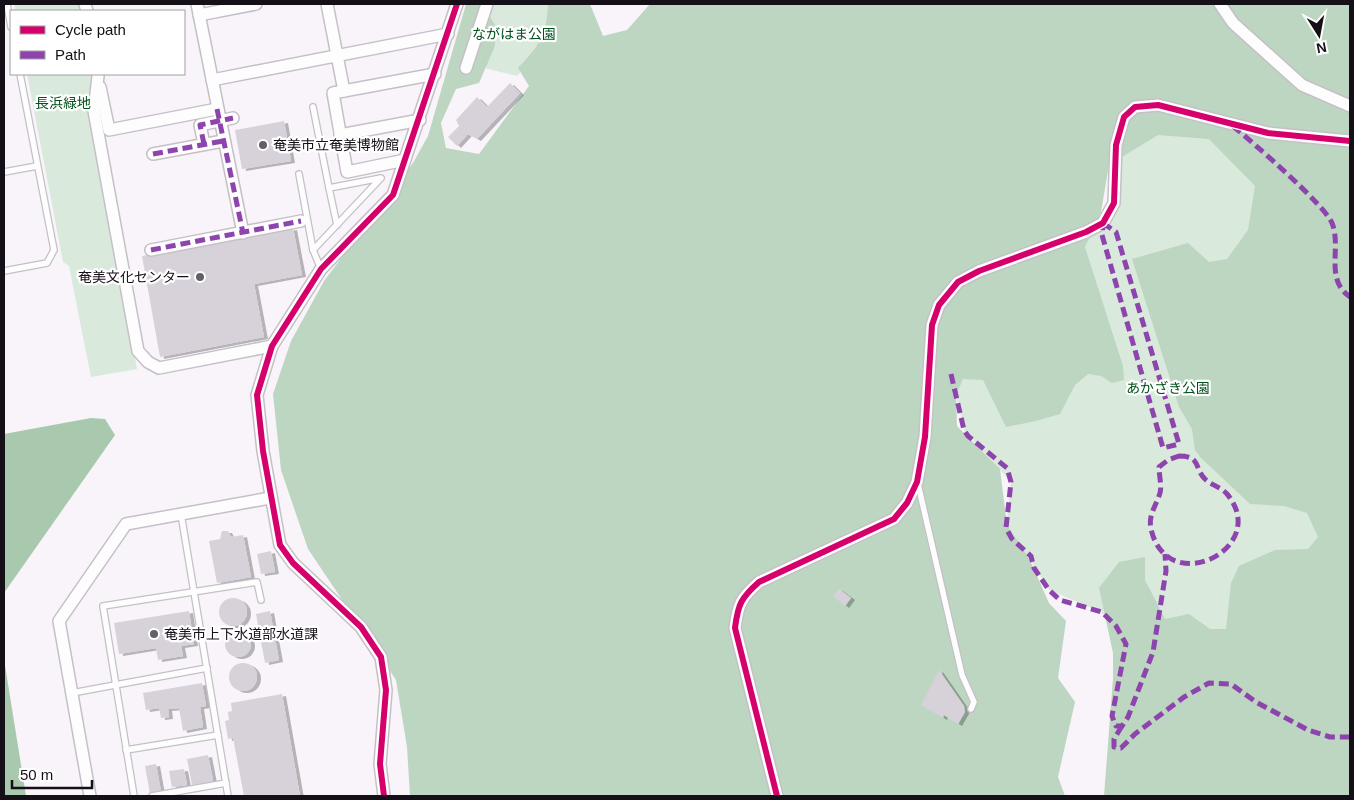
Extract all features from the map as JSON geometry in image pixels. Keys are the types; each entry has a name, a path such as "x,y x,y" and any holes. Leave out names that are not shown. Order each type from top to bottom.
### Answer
{"street":[{"path":"242,233 198,9 256,4"},
{"path":"327,4 344,91"},
{"path":"384,796 380,764 386,690 381,657 361,627 293,563 280,545 270,498 257,395 272,346 320,269 393,194 420,120 457,4"},
{"path":"466,68 487,4"},
{"path":"1220,4 1233,24 1302,85 1350,106"},
{"path":"212,80 448,34"},
{"path":"405,160 347,172 333,93 435,74"},
{"path":"98,75 109,130 217,109"},
{"path":"98,75 94,111 138,351 148,362 159,368 272,346"},
{"path":"777,796 735,628 737,612 742,597 758,582 894,519 907,503 917,482 925,437 932,325 939,305 958,282 979,271 1086,232 1103,223 1114,203 1116,145 1124,117 1135,107 1158,105 1268,133 1350,141"},
{"path":"204,144 200,125 233,118"},
{"path":"340,135 420,120"},
{"path":"153,154 223,141"},
{"path":"151,250 301,221"},
{"path":"90,796 59,621 126,524 270,498"}],"lane":[{"path":"7,4 10,21"},
{"path":"4,271 47,263 54,250 20,75"},
{"path":"313,107 337,225"},
{"path":"4,172 37,166"},
{"path":"299,174 313,250 320,269"},
{"path":"313,250 381,178 329,188"},
{"path":"917,482 962,675 974,702 971,709"},
{"path":"181,514 228,796"},
{"path":"134,796 103,606 257,582 260,600"},
{"path":"72,693 207,668"},
{"path":"126,750 218,735"},
{"path":"152,796 226,783"}],"green space":[{"path":"14,4 82,4 83,10 15,10"},
{"name":"ながはま公園","path":"493,4 552,4 548,41 517,76 472,65"},
{"name":"長浜緑地","path":"27,75 95,75 91,112 137,369 91,377 69,266 63,262"},
{"name":"あかざき公園","path":"1193,113 1332,222 1350,739 1126,644 1101,612 1049,590 1022,547 1006,528 1011,482 964,430 951,374 1033,251 1110,213 1116,145"}],"shaded area":[{"path":"466,4 482,4 495,25 495,46 479,83 456,89 441,123 446,148 479,154 529,86 518,68 531,53 544,32 548,4 590,4 603,36 627,30 650,4 1350,4 1350,796 1104,796 1113,678 1113,653 1099,588 1119,562 1145,557 1145,580 1165,619 1189,614 1210,629 1226,629 1231,583 1239,566 1275,550 1308,549 1318,537 1307,513 1284,506 1250,504 1201,458 1195,450 1192,429 1179,407 1132,259 1188,243 1209,262 1227,259 1248,230 1255,186 1209,139 1158,135 1109,165 1101,212 1085,247 1123,366 1124,380 1112,383 1101,376 1088,374 1075,385 1060,414 1006,427 983,380 963,379 956,395 957,426 1000,469 1007,525 1029,558 1049,603 1066,621 1058,678 1075,702 1058,777 1065,796 410,796 407,747 396,680 308,549 281,470 273,394 291,341 324,281 413,163 428,136"},
{"path":"91,418 105,419 115,435 4,593 4,434"},
{"path":"4,659 26,796 4,796"}],"building":[{"path":"510,83 520,93 477,139 468,134 457,146 448,137 459,126 456,120 477,97 487,107"},
{"name":"奄美市立奄美博物館","path":"284,121 291,161 242,169 235,130"},
{"path":"293,228 302,275 254,284 264,337 160,357 142,256"},
{"path":"222,531 228,531 231,537 243,535 251,577 217,583 209,541 220,539"},
{"path":"271,551 275,572 261,574 257,554"},
{"path":"839,589 851,598 845,606 833,596"},
{"path":"233,598 243,602 247,612 243,622 233,626 223,622 219,612 223,602"},
{"name":"奄美市上下水道部水道課","path":"189,611 194,644 181,646 183,656 158,660 156,648 119,654 114,623"},
{"path":"270,611 279,660 265,663 256,614"},
{"path":"238,631 247,635 251,644 247,653 238,657 229,653 225,644 229,635"},
{"path":"243,663 253,667 257,677 253,687 243,691 233,687 229,677 233,667"},
{"path":"939,670 964,706 965,712 958,724 944,715 943,718 921,705"},
{"path":"202,683 206,706 200,707 203,727 183,731 179,708 168,709 169,717 161,718 159,708 146,710 143,693"},
{"path":"282,694 300,796 244,796 233,738 228,739 225,721 229,720 228,712 232,711 231,703"},
{"path":"208,755 213,781 192,785 187,759"},
{"path":"156,764 161,792 150,794 145,766"},
{"path":"184,769 187,785 172,787 169,771"}],"marked path":[{"path":"217,109 243,233"},
{"path":"204,144 200,125 233,118"},
{"path":"1233,126 1287,173 1326,214 1332,223 1335,233 1335,263 1338,281 1342,290 1350,297"},
{"path":"153,154 223,141"},
{"path":"151,250 301,221"},
{"path":"1103,223 1116,232 1179,444 1163,448 1102,235 1103,223"},
{"path":"951,374 964,430 968,436 1007,468 1011,482 1006,528 1012,539 1031,556 1034,568 1049,590 1060,600 1102,612 1116,626 1126,644 1112,716 1116,726 1122,726 1128,717 1153,652 1166,571 1165,554"},
{"path":"1179,456 1194,460 1205,479 1227,494 1237,514 1236,532 1227,548 1212,558 1194,563 1176,561 1161,550 1150,524 1151,515 1161,490 1159,467 1168,460 1179,456"},
{"path":"1122,726 1114,739 1114,747 1121,748 1135,734 1184,697 1209,683 1231,684 1256,702 1308,730 1330,737 1350,737"}],"cycle path":[{"path":"384,796 380,764 386,690 381,657 361,627 293,563 280,545 263,451 257,395 272,346 321,269 393,195 457,4"},
{"path":"777,796 735,628 739,607 744,597 759,582 894,519 907,503 917,482 925,437 932,325 939,305 958,282 979,271 1086,232 1103,223 1114,203 1116,145 1124,117 1135,107 1158,105 1268,133 1350,141"}],"place":[{"name":"奄美市立奄美博物館","path":"263,145"},
{"name":"奄美文化センター","path":"200,277"},
{"name":"奄美市上下水道部水道課","path":"154,634"}]}
